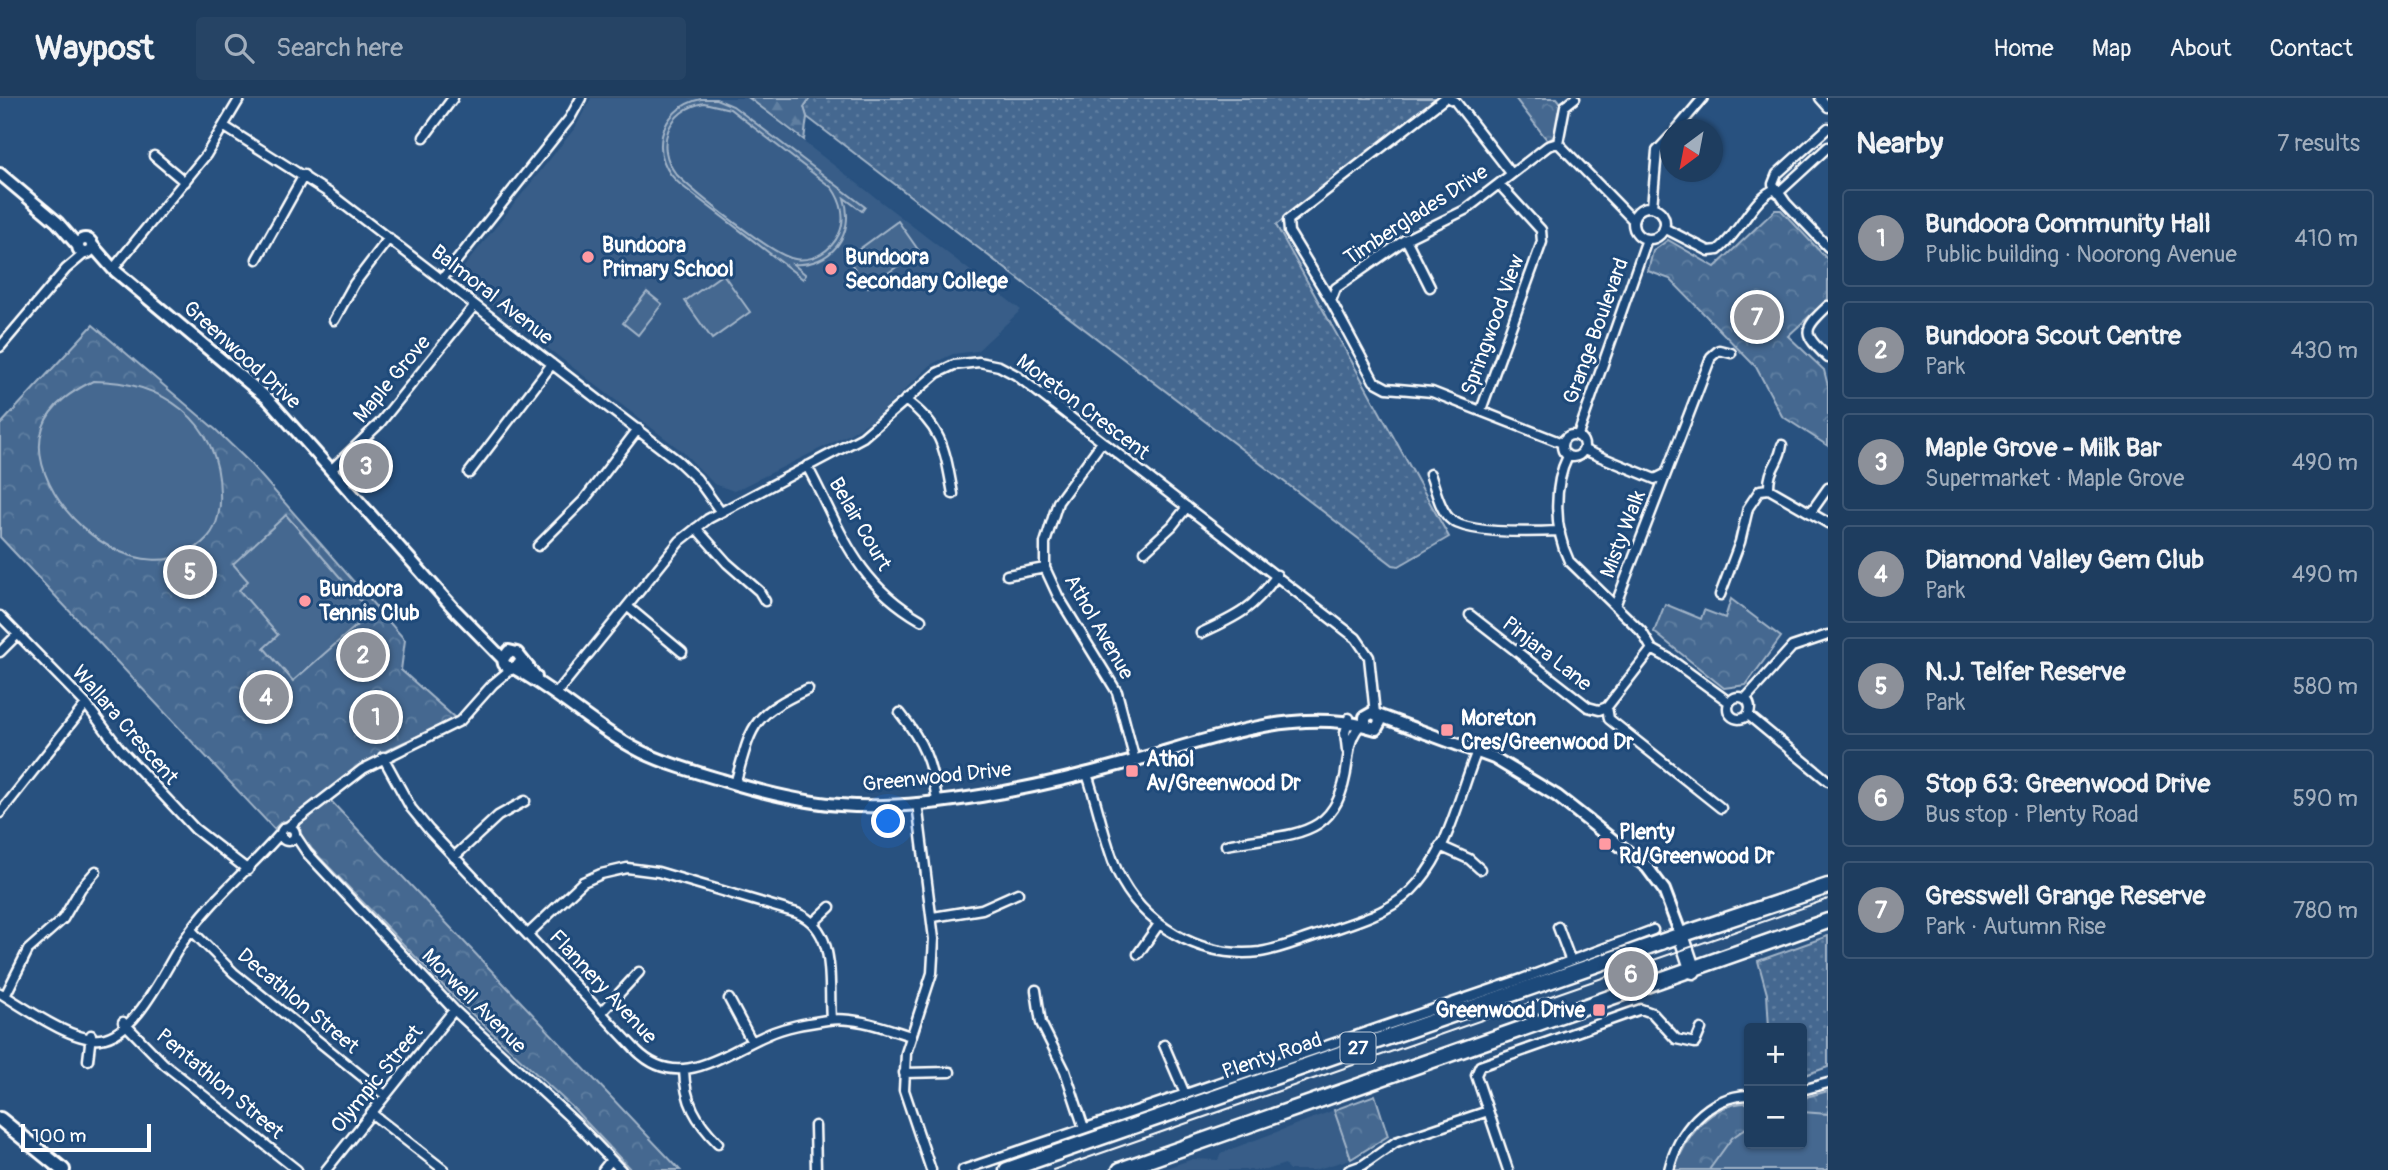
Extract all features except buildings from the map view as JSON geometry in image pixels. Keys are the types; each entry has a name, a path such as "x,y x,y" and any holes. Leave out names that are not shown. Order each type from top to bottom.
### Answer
{"highway":[{"name":"Plenty Road","path":"1007,1170 1037,1167 1266,1072 1828,886"},
{"name":"27","path":"1120,1170 1693,971 1828,921"},
{"path":"1681,935 1693,971"}],"main road":[{"path":"0,1119 63,1170"}],"street":[{"path":"113,269 185,182 225,127 240,98"},
{"path":"424,137 453,98"},
{"path":"442,279 570,118 581,98"},
{"path":"1511,173 1455,101 1447,98 1288,220 1289,232 1331,301 1374,381 1387,388 1432,392 1562,443"},
{"path":"1575,98 1565,106 1558,143 1633,220 1636,233 1647,239 1657,237 1664,228 1662,213 1652,207 1641,209 1633,220"},
{"path":"1685,119 1703,98"},
{"path":"1820,98 1828,107"},
{"name":"Balmoral Avenue","path":"225,127 304,175 638,429 688,470 720,511"},
{"path":"1828,128 1774,179 1777,191 1828,247"},
{"name":"Timberglades Drive","path":"1331,301 1336,288 1406,239 1465,210 1548,146 1558,143"},
{"path":"1664,228 1709,251 1718,250 1744,225 1758,201 1777,191 1828,147"},
{"path":"1652,207 1657,151 1660,148"},
{"path":"154,156 185,182"},
{"name":"Greenwood Drive","path":"0,174 258,390 455,610 510,662 591,722 643,752 735,784 830,804 917,803 1052,783 1260,728 1370,720 1405,727 1477,751 1542,785 1641,861 1664,890 1681,935"},
{"path":"257,259 304,175"},
{"name":"Springwood View","path":"1480,410 1542,242 1541,230 1499,184"},
{"path":"334,320 354,284 389,238"},
{"path":"1406,239 1430,287"},
{"name":"Grange Boulevard","path":"1578,435 1647,239"},
{"path":"0,346 84,247"},
{"name":"Maple Grove","path":"331,470 380,423 475,304"},
{"path":"1828,306 1810,322 1807,330 1808,338 1828,358"},
{"name":"Misty Walk","path":"1615,606 1711,357 1719,350 1731,353"},
{"name":"Moreton Crescent","path":"555,695 680,541 696,528 720,511 863,437 937,373 954,365 979,362 999,366 1016,375 1356,638 1369,657 1373,688 1370,720 1353,736 1348,760"},
{"path":"469,472 552,364"},
{"path":"905,400 922,412 936,429 945,450 953,494"},
{"path":"538,546 584,500 638,429"},
{"path":"1578,435 1584,441 1584,450 1577,456 1568,456 1562,450 1562,443 1566,436 1578,435"},
{"name":"Athol Avenue","path":"1102,442 1058,502 1045,543 1045,568 1058,596 1117,692 1135,761"},
{"path":"1769,489 1769,473 1781,453 1782,445"},
{"path":"1584,450 1655,479 1665,474"},
{"path":"1568,456 1558,479 1562,547 1569,561 1642,632 1652,649 1729,702"},
{"name":"Belair Court","path":"807,466 848,547 876,588 892,603 921,620"},
{"path":"1430,474 1447,517 1454,523 1499,533 1560,531"},
{"path":"1811,512 1828,488"},
{"path":"1720,595 1740,542 1748,508 1760,490 1769,489 1828,523"},
{"path":"1145,551 1172,526 1187,507"},
{"path":"696,528 727,563 759,591 765,601"},
{"path":"1007,575 1045,568"},
{"path":"1201,633 1233,618 1257,602 1277,575"},
{"path":"628,607 682,652"},
{"name":"Wallara Crescent","path":"0,615 86,704 127,757 203,837 246,872"},
{"name":"Pinjara Lane","path":"1470,615 1588,707 1599,710 1607,707"},
{"path":"0,652 18,634"},
{"path":"1746,698 1792,647 1826,640"},
{"path":"1652,649 1607,707 1609,719 1721,808"},
{"path":"96,871 81,888 62,919 28,950 2,994 75,1034 110,1037 155,990 191,930 217,898 269,849 289,835 302,817 338,786 383,757 452,727 468,714 510,662"},
{"path":"735,784 756,721 767,709 808,689"},
{"path":"1735,697 1746,698 1750,705 1748,715 1741,719 1732,717 1728,710 1729,702 1735,697"},
{"path":"0,813 86,704"},
{"path":"900,713 925,750 937,800"},
{"path":"1748,715 1828,781"},
{"path":"1226,845 1317,827 1335,810 1344,792 1348,760 1348,721"},
{"path":"1087,774 1121,879 1139,905 1159,924 1189,942 1219,950 1247,953 1274,949 1394,906 1419,883 1440,846 1477,751"},
{"name":"Flannery Avenue","path":"383,757 411,808 601,1013 649,1062 662,1069 684,1070"},
{"path":"454,857 504,811 525,801"},
{"path":"917,803 933,917 932,972 911,1036 904,1073 906,1099 931,1170"},
{"name":"Morwell Avenue","path":"289,835 454,1010 621,1170"},
{"path":"1440,846 1469,859 1480,869"},
{"path":"528,933 583,882 601,874 627,868 658,872 797,913 814,922 828,953 831,1019"},
{"path":"933,917 982,909 1018,893"},
{"path":"814,922 830,907"},
{"path":"1138,954 1159,924"},
{"path":"1558,927 1570,959"},
{"name":"Decathlon Street","path":"191,930 234,973 385,1095"},
{"path":"969,1169 1185,1094 1266,1072 1653,930"},
{"path":"1619,942 1636,950"},
{"path":"601,1013 639,972"},
{"path":"1036,990 1041,1023 1065,1071 1084,1128"},
{"path":"729,999 752,1042"},
{"path":"1508,1170 1476,1075 1480,1066 1641,1009 1652,1013 1676,1040 1695,1043 1701,1029"},
{"name":"Olympic Street","path":"326,1170 454,1010"},
{"path":"718,1143 694,1115 686,1091 684,1070 772,1032 831,1019 868,1023 911,1036"},
{"name":"Pentathlon Street","path":"125,1023 164,1064 296,1170"},
{"path":"88,1060 90,1037"},
{"path":"1164,1045 1185,1094"},
{"path":"904,1073 950,1072"},
{"path":"1807,1089 1828,1083"},
{"path":"1669,1170 1686,1129 1705,1110 1727,1100 1744,1097"},
{"path":"1349,1170 1363,1165 1396,1142 1488,1111"},
{"path":"371,1113 444,1170"},
{"path":"815,1126 816,1170"},
{"path":"603,1170 611,1160"}],"shaded area":[{"name":"Bundoora Secondary College","path":"591,98 747,98 1021,310 977,351 953,354 932,364 875,418 848,435 734,491 714,484 683,452 459,280 458,274 575,128"},
{"path":"1334,1110 1351,1159 1314,1170 1288,1170 1285,1164 1266,1170 1160,1170 1193,1159 1218,1160 1221,1153"}],"green space":[{"path":"749,98 810,98 804,107 807,117 804,140"},
{"path":"810,98 1437,98 1276,225 1449,537 1399,566 1393,565 807,117 804,107"},
{"path":"1515,98 1557,98 1562,104 1557,134 1548,141"},
{"path":"701,99 716,99 733,106 865,207 862,211 844,198 847,211 843,235 837,246 819,260 807,264 793,264 806,275 803,279 670,174 661,148 662,135 675,112 686,104","holes":["704,103 730,109 832,188 842,211 842,222 836,240 821,254 808,259 795,259 770,247 699,194 676,174 669,163 666,152 668,130 681,113"]},
{"path":"1775,210 1781,210 1828,260 1828,299 1788,336 1824,370 1828,386 1828,446 1782,416 1756,367 1670,279 1648,271 1653,251 1668,240 1715,267"},
{"path":"898,221 919,251 868,287 847,258"},
{"path":"723,274 750,312 712,339 685,301"},
{"path":"647,292 662,304 638,335 623,323"},
{"path":"93,325 216,430 249,462 405,640 401,670 455,718 369,760 334,785 291,822 282,821 274,829 0,537 0,425"},
{"path":"93,381 141,388 163,397 182,409 197,425 209,444 217,467 220,498 218,516 208,537 181,556 151,560 120,552 92,535 67,511 49,484 40,455 43,427 57,405"},
{"name":"Bundoora Tennis Club","path":"286,515 371,613 293,681 264,648 278,635 239,590 248,581 233,564"},
{"path":"1731,599 1781,637 1746,685 1724,688 1654,632 1665,604 1701,619 1704,610 1725,618"},
{"path":"330,800 680,1170 631,1170 574,1109 457,1000 301,838 300,824"},
{"path":"1828,936 1828,1067 1807,1074 1807,1023 1769,1023 1767,994 1758,961"},
{"path":"1828,1091 1828,1170 1674,1170 1685,1145 1701,1124 1711,1115 1735,1104 1744,1103 1744,1149 1807,1149 1807,1097"},
{"path":"1375,1095 1388,1136 1351,1159 1334,1110"},
{"path":"1807,1112 1828,1114 1828,1170 1709,1170 1732,1138 1744,1130 1744,1149 1807,1149"}],"tram line":[{"path":"1053,1170 1828,899"}],"place":[{"name":"Bundoora Primary School","path":"588,257"},
{"name":"Bundoora Secondary College","path":"831,269"},
{"name":"Gresswell Grange Reserve","path":"1757,317"},
{"name":"Maple Grove - Milk Bar","path":"366,466"},
{"name":"N.J. Telfer Reserve","path":"190,572"},
{"name":"Bundoora Tennis Club","path":"305,601"},
{"name":"Bundoora Scout Centre","path":"363,655"},
{"name":"Diamond Valley Gem Club","path":"266,697"},
{"name":"Bundoora Community Hall","path":"376,717"},
{"name":"Moreton Cres/Greenwood Dr","path":"1447,730"},
{"name":"Athol Av/Greenwood Dr","path":"1132,771"},
{"name":"Plenty Rd/Greenwood Dr","path":"1605,844"},
{"name":"Stop 63: Greenwood Drive","path":"1631,974"},
{"name":"Greenwood Drive","path":"1599,1010"}]}
